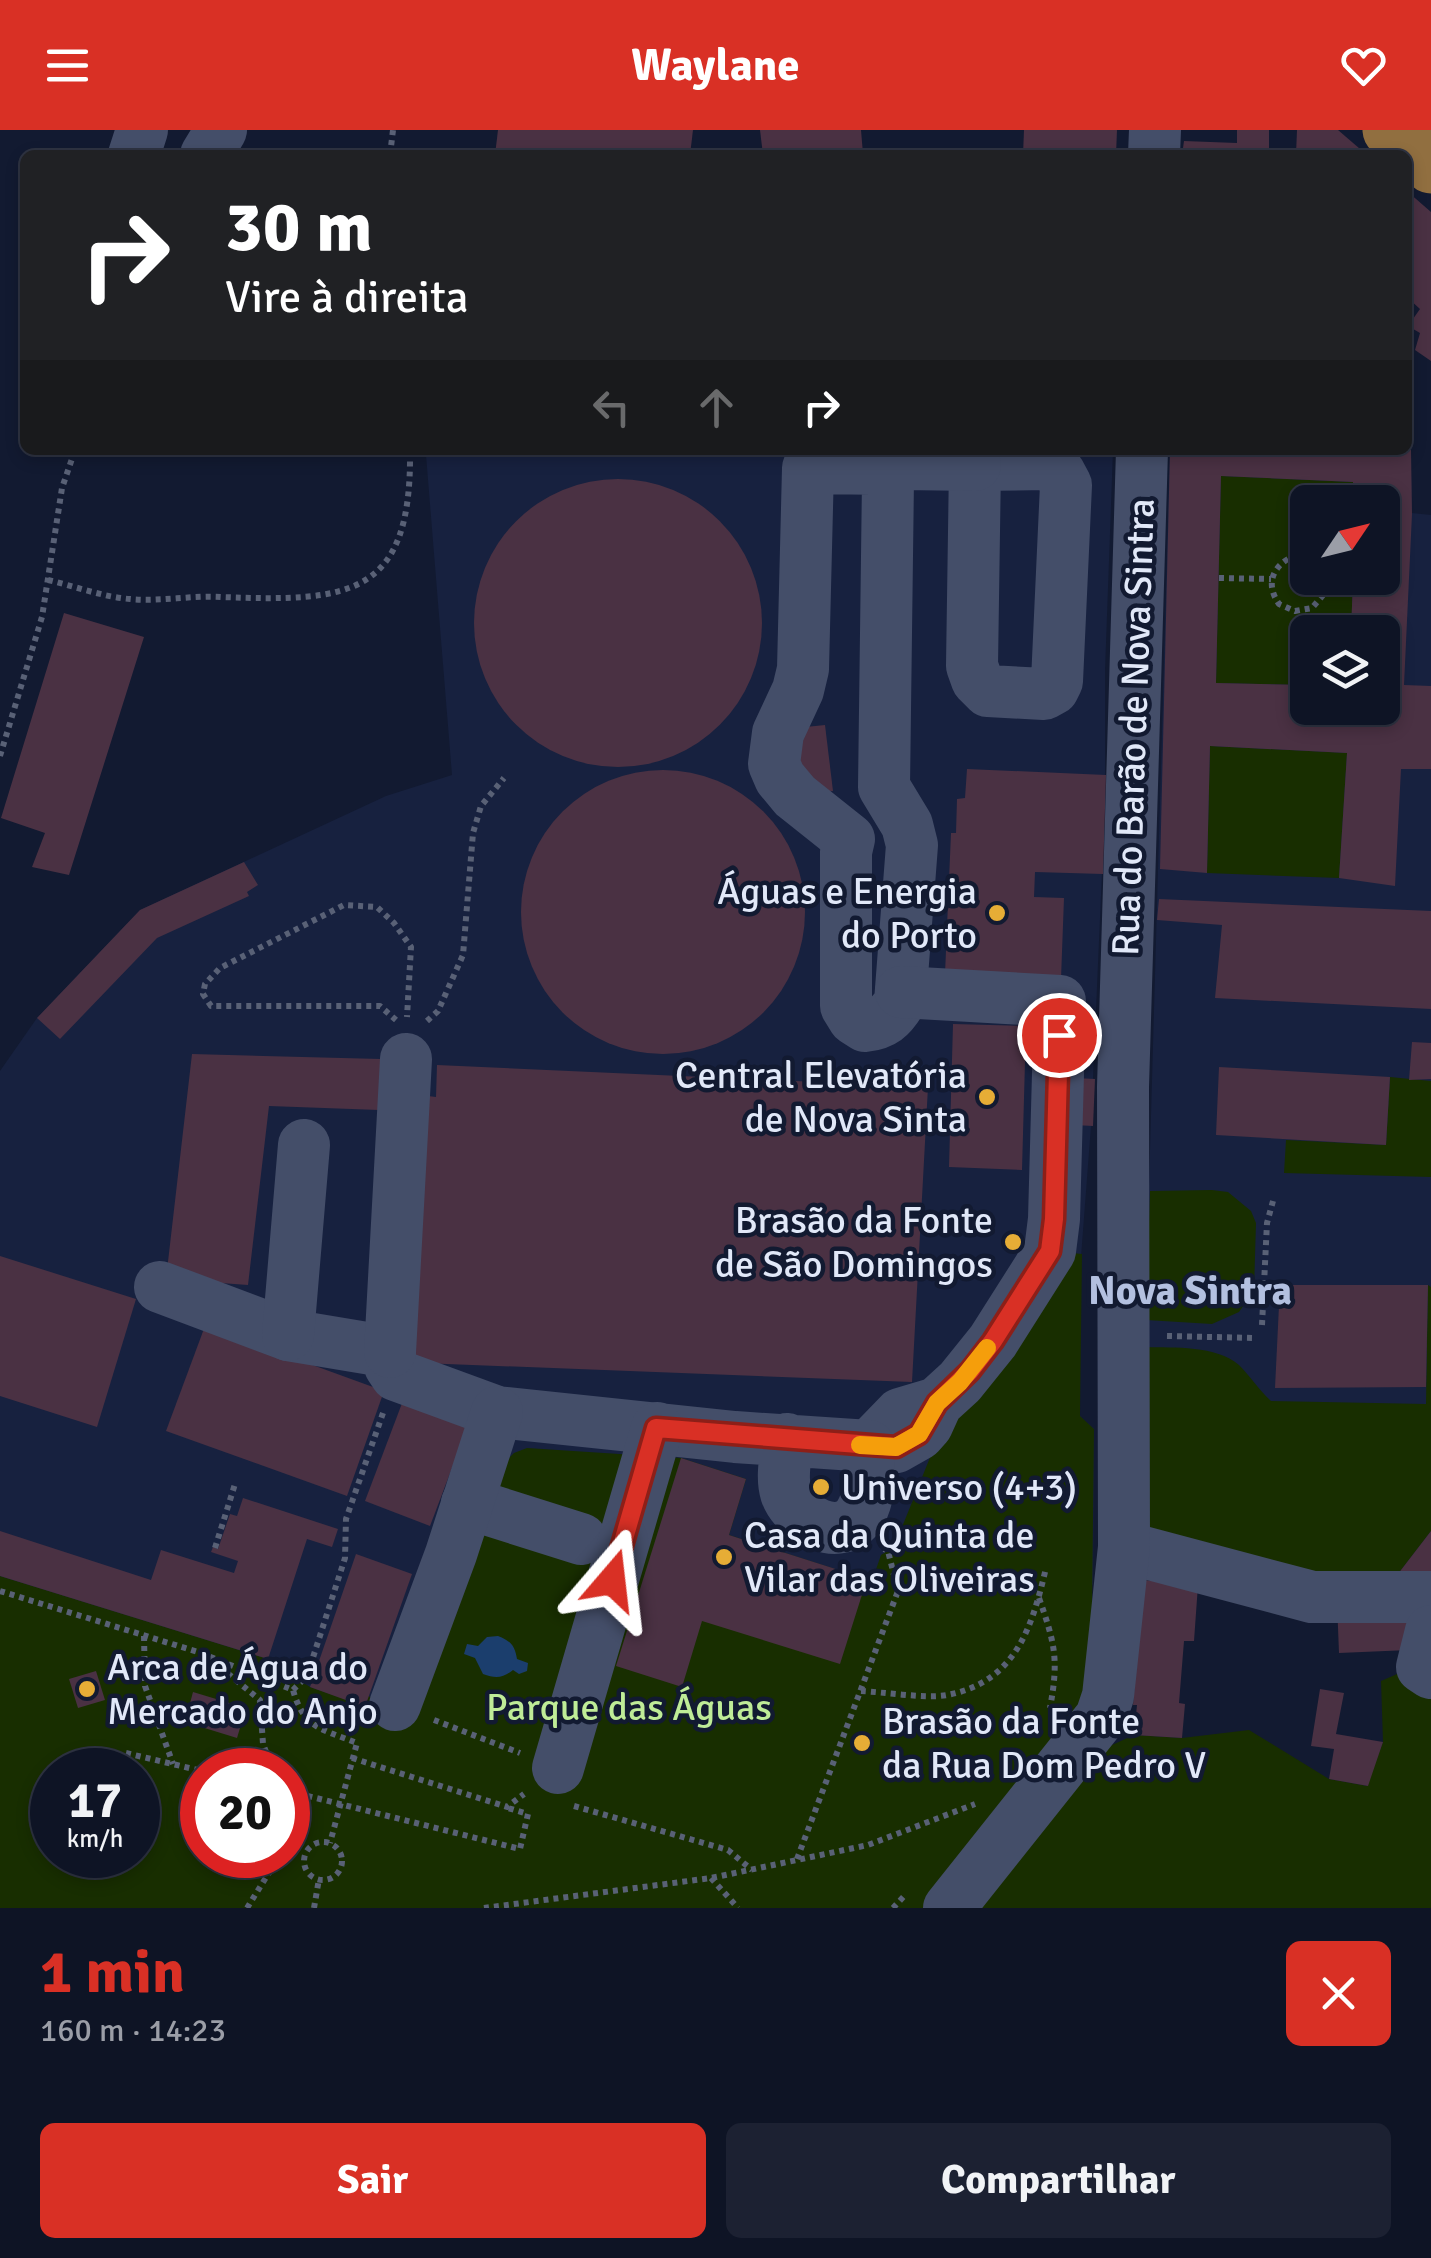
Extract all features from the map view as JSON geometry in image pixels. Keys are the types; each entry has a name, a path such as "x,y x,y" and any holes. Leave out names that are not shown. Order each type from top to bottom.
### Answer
{"main road":[{"path":"1390,130 1431,166"}],"street":[{"name":"Rua do Barão de Nova Sintra","path":"933,1895 1101,1716 1108,1696 1124,1547 1124,1048 1142,455"},
{"path":"892,468 888,478 884,787 911,834 900,1002 892,1016 879,1025 865,1026 854,1019 846,1006 849,838 795,796 780,778 774,752 802,669 808,468 975,465"},
{"path":"787,1439 784,1482 792,1505 814,1524 830,1528 854,1521 867,1496 869,1446 900,1414 937,1403 960,1382 993,1341 1050,1251 1060,1001 902,992"},
{"path":"393,1363 406,1048"},
{"path":"288,1335 304,1144"},
{"path":"1054,1219 1123,1188"},
{"path":"160,1287 288,1335 393,1363 497,1412 869,1446"},
{"path":"395,1705 497,1412"},
{"path":"558,1768 656,1428"},
{"path":"468,1502 580,1539"},
{"path":"1124,1547 1312,1597 1431,1596"},
{"path":"1431,1631 1422,1667 1431,1674"}],"path":[{"path":"0,756 42,617 62,488 74,455"},
{"path":"48,580 130,599 192,596 282,600 330,594 368,580 391,556 406,523 410,455"},
{"path":"1290,559 1274,570 1273,596 1278,604 1304,611 1319,602 1321,595"},
{"path":"1219,578 1272,579"},
{"path":"406,1048 438,1010 463,955 472,833 481,806 504,778"},
{"path":"344,905 377,907 411,947 406,1048 394,1016 380,1006 211,1006 202,994 205,984 220,968 344,905"},
{"path":"1262,1325 1266,1223 1273,1200"},
{"path":"1122,1334 1256,1338"},
{"path":"293,1690 307,1676 345,1558 346,1519 393,1363"},
{"path":"216,1548 235,1484"},
{"path":"797,1860 898,1590 888,1551 870,1545 854,1521"},
{"path":"861,1691 946,1695 982,1681 1011,1660 1033,1621 1046,1568"},
{"path":"0,1591 198,1652 293,1690"},
{"path":"1039,1598 1051,1632 1057,1669 1048,1718"},
{"path":"144,1636 146,1686 173,1764"},
{"path":"214,1661 260,1700 265,1748"},
{"path":"293,1690 298,1710 308,1723 357,1743 330,1843"},
{"path":"395,1705 558,1768"},
{"path":"160,1761 180,1766"},
{"path":"310,1798 520,1849 528,1814 507,1807"},
{"path":"484,1908 711,1878 868,1845 983,1804 978,1816"},
{"path":"317,1842 330,1843 339,1850 342,1868 334,1878 318,1879 306,1870 304,1857 317,1842"},
{"path":"247,1908 266,1878"},
{"path":"711,1878 738,1908"},
{"path":"314,1908 318,1879"},
{"path":"893,1908 933,1895"}],"shaded area":[{"path":"426,455 1113,455 1093,1126 1080,1270 1080,1416 1094,1429 1093,1584 926,1908 0,1908 0,1071 37,1018 140,910 386,796 452,775"},
{"path":"1170,455 1411,455 1412,513 1431,515 1431,1531 1139,1536"},
{"path":"498,1636 512,1644 517,1659 528,1663 527,1671 488,1676 475,1658 464,1654 467,1644 478,1646 487,1637"}],"green space":[{"path":"1221,476 1353,482 1290,485 1290,595 1352,595 1352,615 1290,615 1290,685 1216,683"},
{"path":"1210,746 1347,753 1339,878 1207,873"},
{"path":"1390,1077 1431,1081 1431,1177 1284,1173 1286,1140 1386,1145"},
{"path":"1150,1191 1228,1192 1251,1211 1256,1223 1254,1290 1239,1312 1212,1324 1146,1320"},
{"name":"Parque das Águas","path":"1072,1253 1082,1254 1080,1416 1094,1429 1091,1702 926,1908 0,1908 0,1576 268,1659 310,1687 365,1706 368,1696 416,1717 502,1465 514,1453 527,1448 681,1458 746,1479 729,1535 872,1581 881,1555 894,1547 931,1455"},
{"path":"1428,1285 1431,1531 1391,1583 1328,1583 1139,1536 1146,1347 1219,1354 1239,1365 1271,1401 1426,1404"},
{"path":"1404,1671 1431,1690 1431,1908 967,1908 1090,1755 1134,1735 1182,1738 1249,1730 1329,1779 1367,1786 1383,1742 1381,1681"}],"building":[{"path":"498,130 693,130 691,150 496,150"},
{"path":"760,130 861,130 863,150 762,150"},
{"path":"1024,130 1117,130 1116,150 1023,150"},
{"path":"1237,130 1269,130 1269,150 1183,150 1184,141 1237,143"},
{"path":"1297,130 1338,130 1361,150 1296,150"},
{"path":"1412,195 1431,212 1431,361 1415,350 1420,333 1412,328 1412,320 1420,309 1412,302"},
{"path":"1170,455 1411,455 1404,685 1431,686 1431,769 1401,769 1395,886 1339,878 1347,753 1210,746 1207,873 1160,869","holes":["1221,476 1400,485 1400,595 1352,595 1352,615 1400,615 1400,725 1290,725 1290,685 1216,683"]},
{"path":"618,479 673,490 720,521 751,568 762,623 751,678 720,725 673,756 618,767 563,756 516,725 485,678 474,623 485,568 516,521 563,490"},
{"path":"64,613 144,637 69,875 32,867 45,833 1,818"},
{"path":"825,725 833,791 804,794 796,728"},
{"path":"967,769 1106,775 1103,874 1035,872 1034,897 1064,898 1061,979 945,974 951,833 956,833 957,799 965,798"},
{"path":"663,770 717,781 742,794 763,812 781,833 794,858 805,912 794,966 781,991 763,1012 742,1030 717,1043 663,1054 609,1043 584,1030 563,1012 545,991 532,966 521,912 532,858 545,833 563,812 584,794 609,781"},
{"path":"244,862 258,885 247,892 249,896 157,938 60,1039 37,1018 140,910"},
{"path":"1159,899 1431,911 1431,1009 1215,998 1222,925 1157,920"},
{"name":"Central Elevatória de Nova Sinta","path":"953,1024 1026,1026 1022,1170 949,1167"},
{"path":"1412,1042 1431,1043 1431,1079 1409,1080"},
{"path":"192,1054 381,1059 379,1110 269,1106 248,1285 166,1279"},
{"path":"437,1065 928,1087 912,1382 421,1363 411,1354 420,1095 436,1097"},
{"path":"1219,1067 1390,1077 1386,1145 1216,1135"},
{"path":"1075,1078 1095,1079 1093,1126 1074,1125"},
{"path":"0,1256 136,1299 97,1427 0,1396"},
{"path":"1280,1285 1428,1285 1426,1387 1275,1388"},
{"path":"205,1326 384,1391 347,1496 166,1431"},
{"path":"404,1398 469,1423 430,1526 365,1501"},
{"name":"Casa da Quinta de Vilar das Oliveiras","path":"681,1458 746,1479 729,1535 867,1579 840,1664 702,1621 682,1687 616,1666"},
{"path":"243,1498 338,1529 332,1547 307,1539 268,1659 0,1576 0,1531 151,1580 161,1550 234,1573 238,1561 211,1552 213,1547 218,1549 230,1514 237,1516"},
{"path":"1431,1531 1431,1586 1391,1583"},
{"path":"356,1554 412,1574 365,1707 310,1687"},
{"path":"1143,1580 1198,1585 1194,1641 1184,1641 1179,1703 1185,1704 1182,1738 1134,1735"},
{"path":"1420,1601 1409,1650 1339,1653 1337,1602"},
{"name":"Arca de Água do Mercado do Anjo","path":"96,1671 105,1700 78,1708 69,1679"},
{"path":"1320,1689 1344,1693 1336,1734 1383,1742 1368,1786 1329,1779 1334,1749 1311,1746"},
{"path":"193,1692 246,1708 237,1738 185,1722"}],"slow traffic":[{"path":"860,1445 896,1447 919,1434 937,1403 987,1348"}],"place":[{"name":"Águas e Energia do Porto","path":"997,913"},
{"name":"Central Elevatória de Nova Sinta","path":"987,1097"},
{"name":"Brasão da Fonte de São Domingos","path":"1013,1242"},
{"name":"Universo (4+3)","path":"821,1487"},
{"name":"Casa da Quinta de Vilar das Oliveiras","path":"724,1557"},
{"name":"Arca de Água do Mercado do Anjo","path":"87,1689"},
{"name":"Brasão da Fonte da Rua Dom Pedro V","path":"862,1743"}],"district":[{"name":"Nova Sintra","path":"1190,1290"}],"route":[{"path":"612,1580 656,1428 896,1447 927,1425 937,1403 993,1341 1050,1251 1059,1035"}]}
